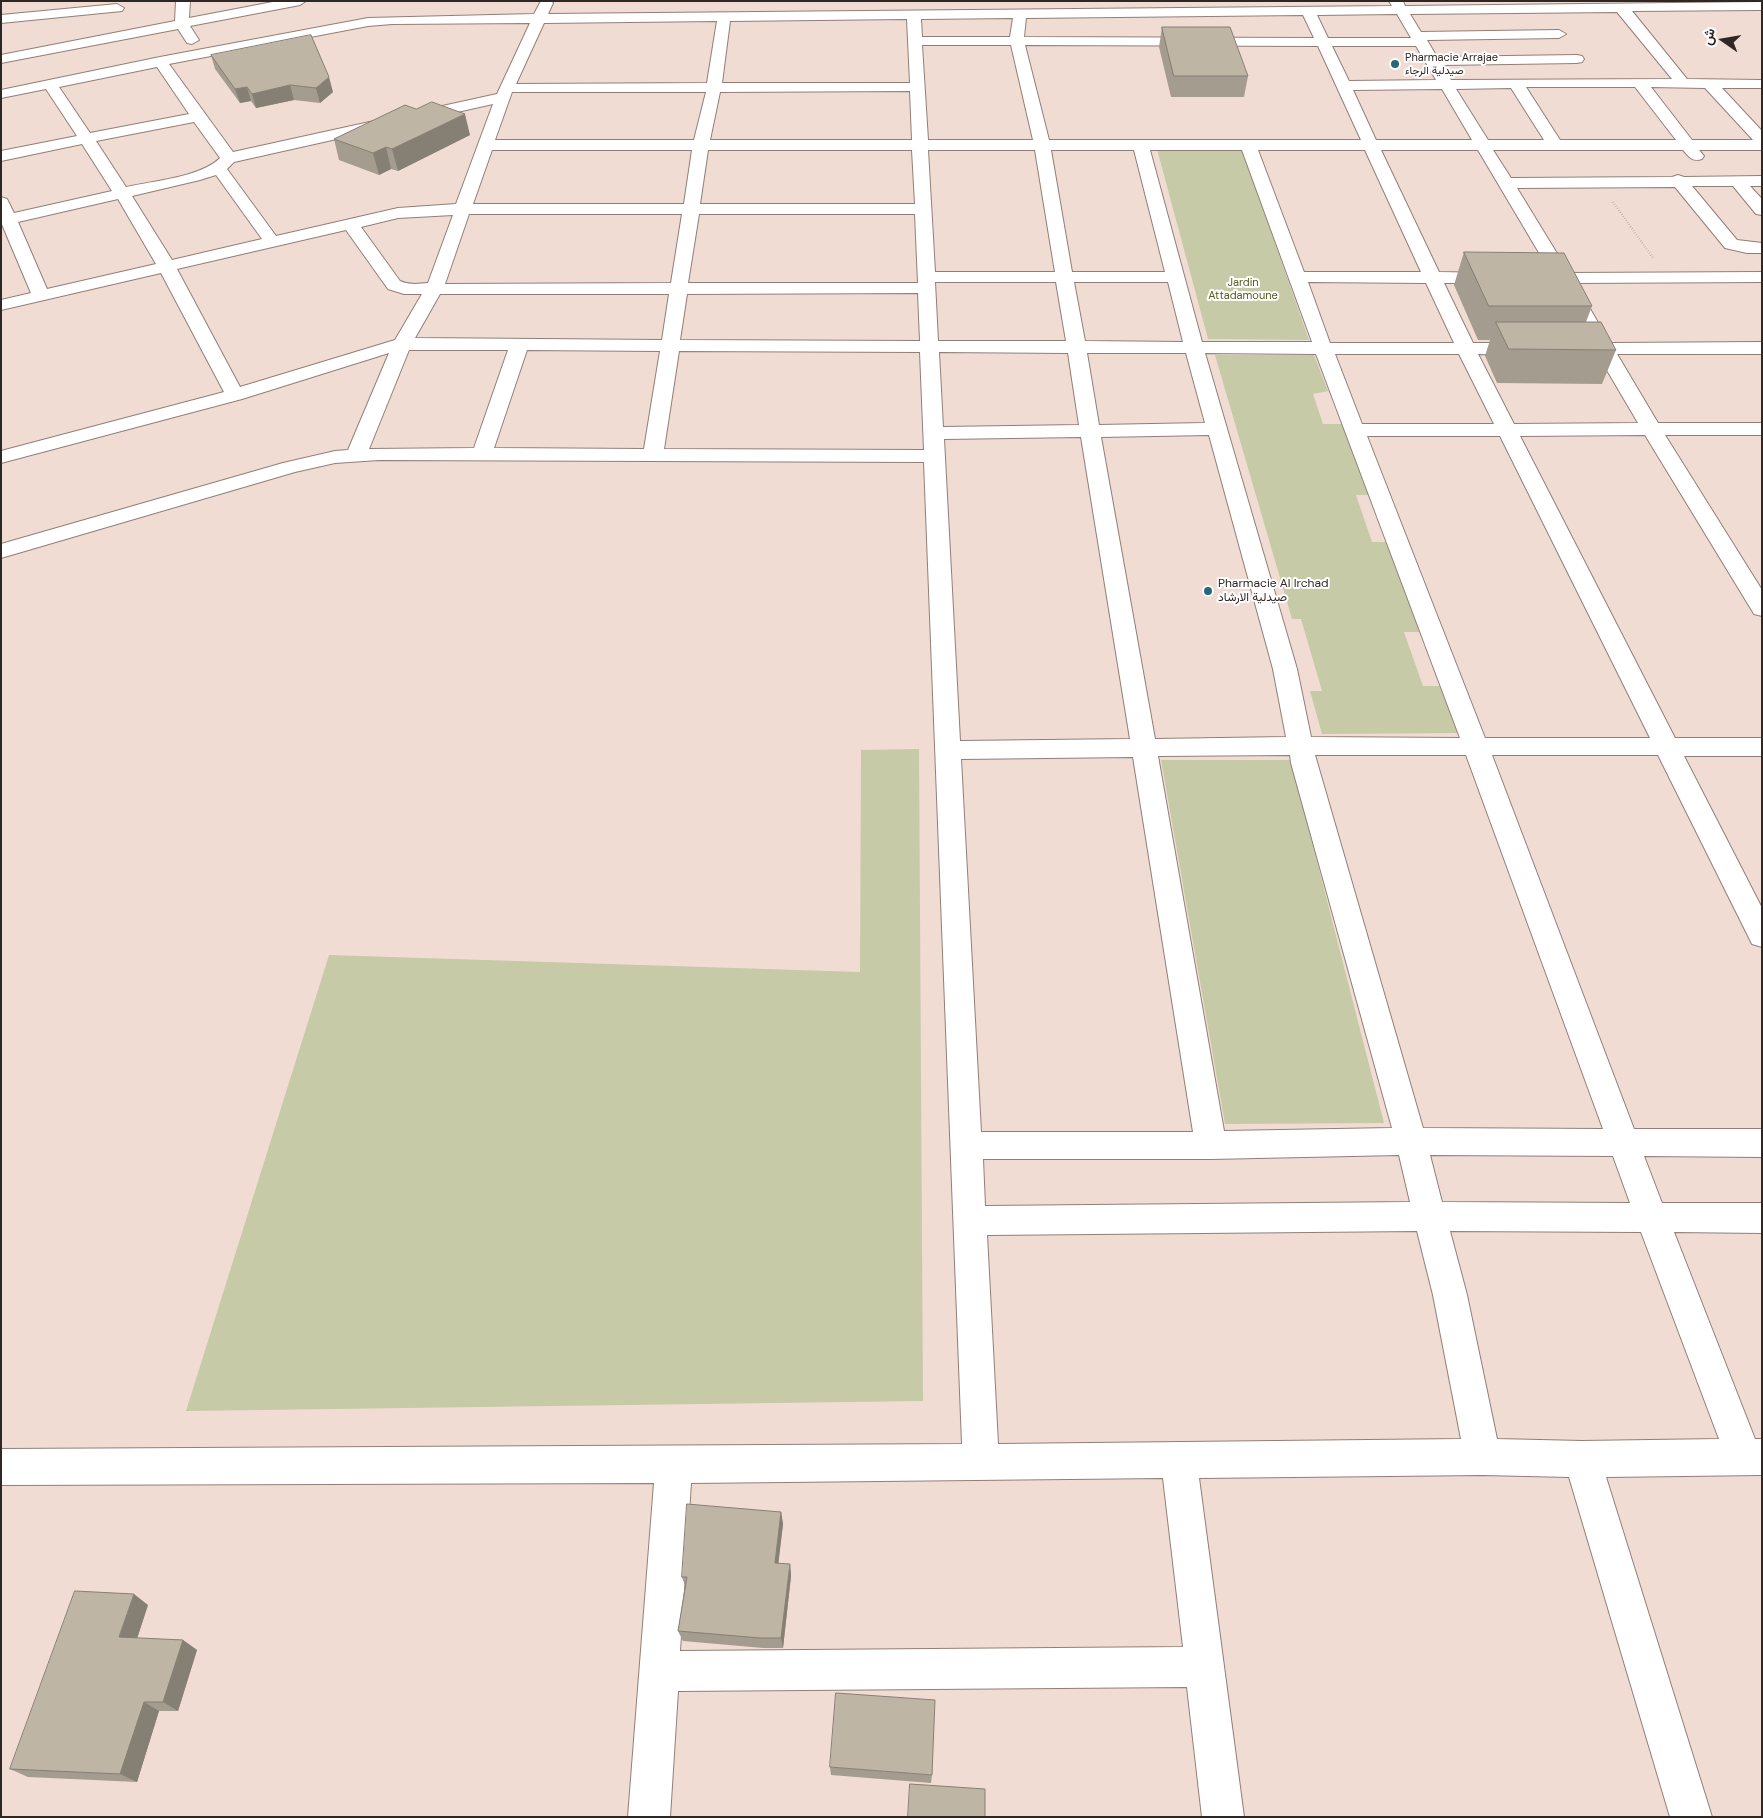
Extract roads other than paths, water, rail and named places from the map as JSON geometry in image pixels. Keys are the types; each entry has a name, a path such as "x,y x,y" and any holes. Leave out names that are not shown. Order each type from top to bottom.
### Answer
{"street":[{"path":"183,1 182,25 202,53"},
{"path":"1,19 46,14 117,18 182,25 248,6 300,1"},
{"path":"356,456 402,344 434,288 506,92 541,18 547,1"},
{"path":"686,16 688,1"},
{"path":"802,15 806,1"},
{"path":"1,94 380,16 541,18 724,16 925,10 1020,14 1126,6 1308,10 1399,6 1539,7 1578,4 1620,6 1759,5"},
{"path":"1399,6 1481,145 1563,278 1651,429 1753,581 1762,609"},
{"path":"1620,6 1683,83"},
{"path":"1539,7 1594,82"},
{"path":"925,10 915,41 982,1462"},
{"path":"1308,10 1324,40 1342,86 1466,349 1762,936"},
{"path":"41,52 46,14"},
{"path":"1020,14 1017,41 1042,145 1211,1146"},
{"path":"652,455 701,145 714,88 724,16"},
{"path":"1,59 41,52 117,18"},
{"path":"915,41 1419,39 1559,34"},
{"path":"1432,61 1577,59"},
{"path":"160,61 198,116 272,242"},
{"path":"1342,86 1594,82 1762,84"},
{"path":"1640,82 1716,181"},
{"path":"1709,83 1762,141"},
{"path":"50,84 122,193 167,267 235,395"},
{"path":"1516,84 1555,145"},
{"path":"9,219 194,177 224,163 506,92 917,87"},
{"path":"1,156 198,116"},
{"path":"487,145 1762,145"},
{"path":"1,1467 674,1466 1482,1457 1582,1459 1753,1457 1652,1218 1248,145"},
{"path":"1141,146 1194,348 1285,669 1300,746 1411,1141 1450,1295 1482,1457"},
{"path":"1505,183 1599,183 1678,180 1762,181"},
{"path":"1678,180 1731,244 1747,248 1762,248"},
{"path":"1737,181 1762,210"},
{"path":"1,202 41,296"},
{"path":"1,305 398,213 464,209 923,209"},
{"path":"350,224 394,285 400,289 410,290 434,288 679,289 1064,277 1176,277"},
{"path":"1297,277 1507,278"},
{"path":"1535,278 1668,279 1762,277"},
{"path":"1,458 235,395 402,344 1544,349"},
{"path":"482,455 519,345"},
{"path":"1564,349 1762,348"},
{"path":"1,551 290,467 335,458 356,456 652,455 934,445 1090,430 1218,429"},
{"path":"1355,430 1762,429"},
{"path":"948,750 1300,746 1762,747"},
{"path":"966,1146 1211,1146 1411,1141 1762,1143"},
{"path":"970,1222 1429,1216 1762,1218"},
{"path":"1582,1459 1691,1817"},
{"path":"1179,1461 1223,1817"},
{"path":"649,1817 674,1466"},
{"path":"660,1671 1203,1667"}],"place":[{"name":"Pharmacie Arrajae صيدلية الرجاء","path":"1395,64"},
{"name":"Pharmacie Al Irchad صيدلية الارشاد","path":"1208,591"}],"park label":[{"name":"Jardin Attadamoune","path":"1243,289"}]}
